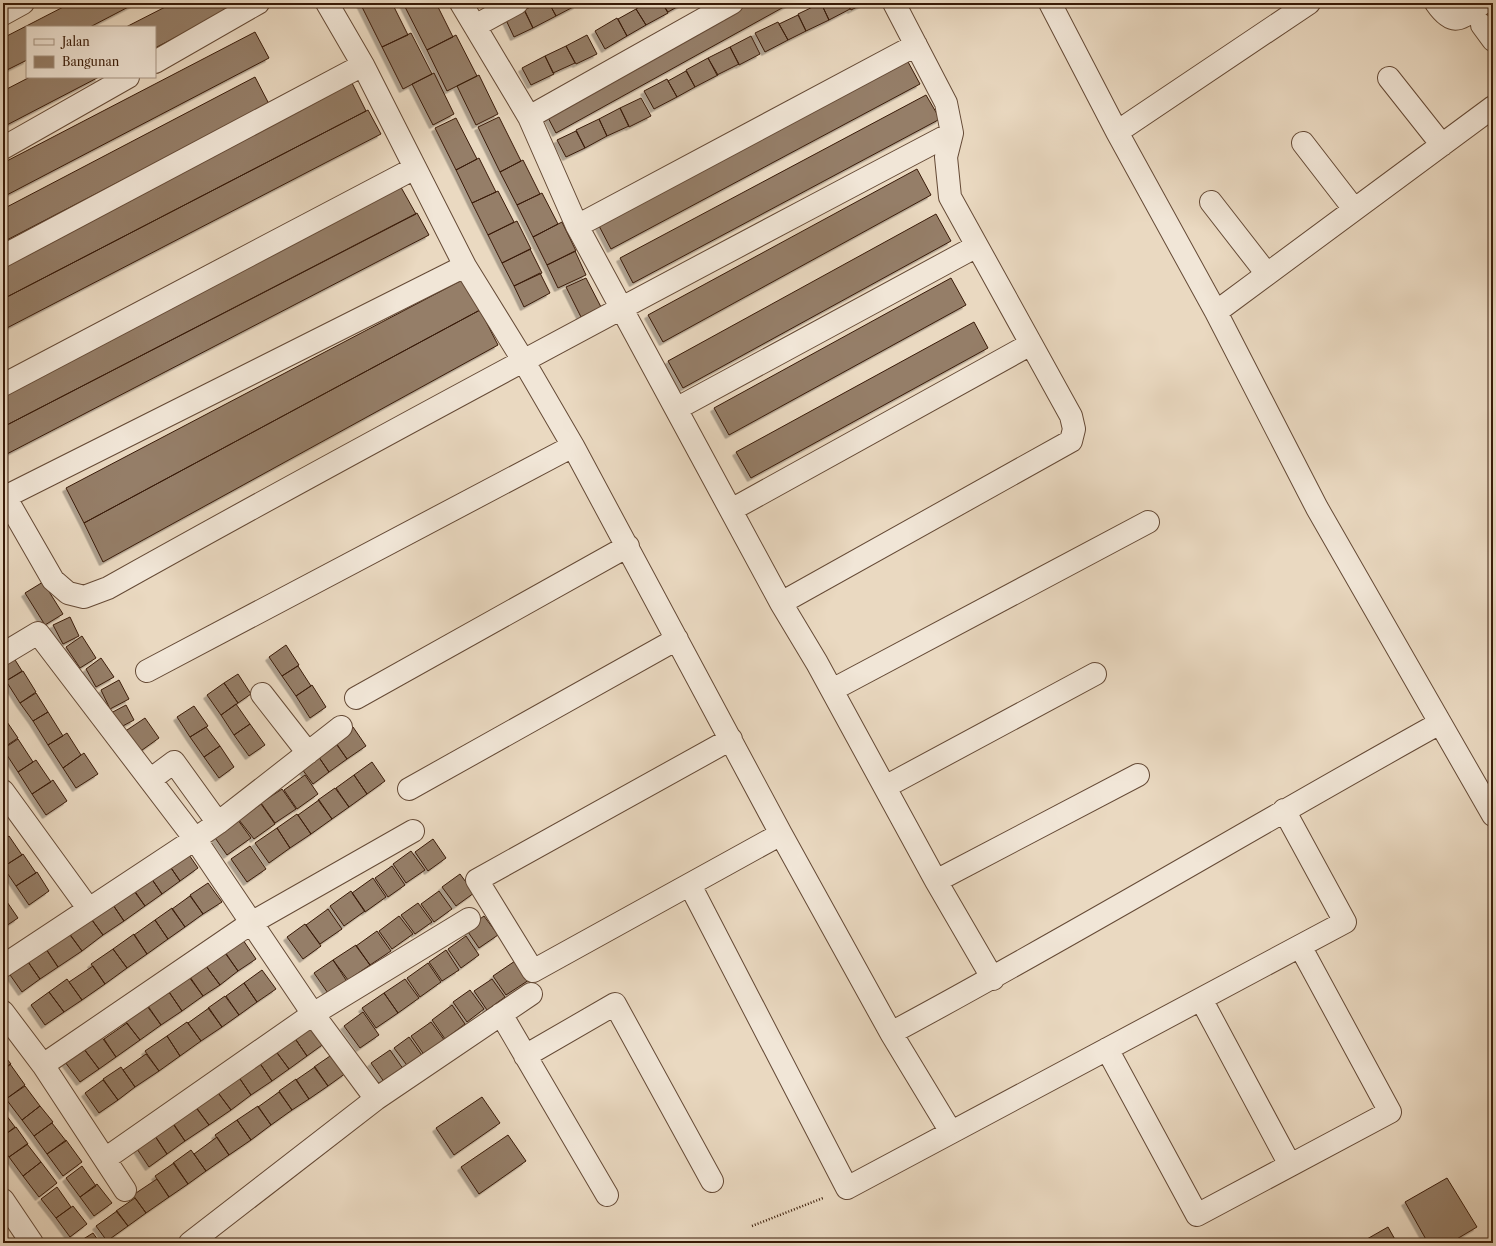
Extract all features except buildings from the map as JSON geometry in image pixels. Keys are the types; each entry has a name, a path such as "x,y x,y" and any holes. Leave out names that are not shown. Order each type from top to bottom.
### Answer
{"street":[{"path":"3,14 22,3"},
{"path":"156,61 258,3"},
{"path":"327,3 363,65 465,266 523,360 572,446 628,546 781,834 891,1033 952,1132"},
{"path":"462,3 529,117 576,226 782,603 832,690 936,881 993,979"},
{"path":"475,26 517,3"},
{"path":"529,117 732,3"},
{"path":"782,603 1071,441 1074,429 1071,416 950,197 946,157 952,133 946,103 894,3"},
{"path":"1050,3 1117,132 1216,312 1317,508 1440,723 1490,802"},
{"path":"1117,132 1309,3"},
{"path":"1436,3 1443,13 1455,20 1462,18 1483,3"},
{"path":"576,226 916,45"},
{"path":"3,256 363,65"},
{"path":"3,148 126,78"},
{"path":"1389,78 1442,145"},
{"path":"1216,312 1493,107"},
{"path":"465,266 4,495 53,580 68,593 84,597 108,588 299,481 523,360 952,133"},
{"path":"1303,143 1354,209"},
{"path":"3,385 415,168"},
{"path":"1211,202 1267,274"},
{"path":"676,409 977,246"},
{"path":"731,510 1031,344"},
{"path":"147,671 572,446"},
{"path":"832,690 1148,522"},
{"path":"356,698 628,546"},
{"path":"3,654 38,633 195,839 313,1014 376,1099"},
{"path":"410,789 677,639"},
{"path":"885,787 1095,674"},
{"path":"262,694 308,753"},
{"path":"891,1033 993,979 1284,810 1440,723"},
{"path":"3,966 88,908 218,823 341,728"},
{"path":"731,740 477,880 533,971 690,886 781,834"},
{"path":"150,780 174,762 218,823"},
{"path":"936,881 1138,775"},
{"path":"3,791 88,908"},
{"path":"690,886 847,1188 1345,922 1284,810"},
{"path":"43,1065 251,924 413,831"},
{"path":"105,1159 313,1014 470,919"},
{"path":"1107,1049 1197,1215 1390,1112 1300,946"},
{"path":"190,1243 376,1099 531,994"},
{"path":"1201,999 1290,1165"},
{"path":"525,1056 615,1004 712,1181"},
{"path":"3,1012 43,1065 125,1190"},
{"path":"501,1014 607,1195"},
{"path":"3,1200 32,1243"}],"path":[{"path":"752,1226 847,1188"}]}
